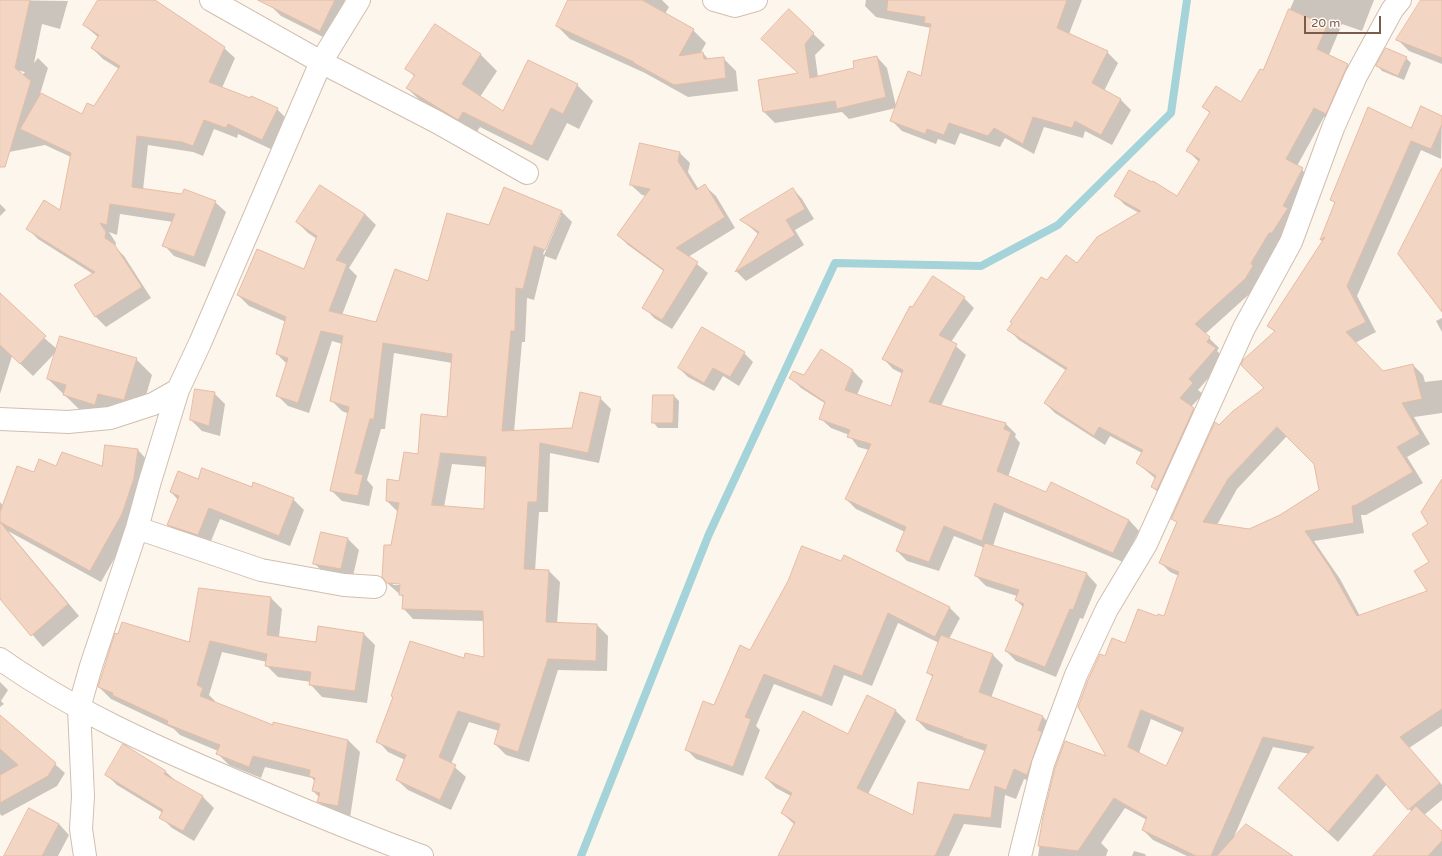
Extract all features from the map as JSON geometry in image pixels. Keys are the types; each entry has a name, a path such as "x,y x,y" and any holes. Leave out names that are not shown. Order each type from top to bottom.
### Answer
{"street":[{"path":"211,0 320,62 430,118 527,173"},
{"path":"85,856 81,829 83,796 79,708 91,666 137,528 178,390 200,343 320,62 359,0"},
{"path":"714,0 735,6 756,0"},
{"path":"1020,856 1043,764 1076,675 1107,609 1146,544 1244,328 1292,242 1333,128 1356,76 1392,10 1400,0"},
{"path":"0,419 68,422 110,418 153,404 178,390"},
{"path":"137,528 261,570 344,585 375,587"},
{"path":"0,659 79,708 169,752 350,830 422,856"}],"building":[{"path":"0,0 30,0 15,68 31,81 5,167 0,167"},
{"path":"98,0 155,0 225,47 209,82 250,98 251,96 278,108 262,140 228,124 226,128 204,120 193,146 182,142 137,136 132,187 182,194 184,189 216,201 194,257 162,246 175,214 110,204 107,225 100,223 106,232 105,238 114,244 142,287 95,317 74,285 95,272 26,229 44,200 60,210 71,153 20,129 41,93 82,114 87,103 94,106 120,66 91,48 99,35 83,25"},
{"path":"258,0 335,0 320,31"},
{"path":"568,0 642,0 694,29 679,56 703,52 704,59 724,57 726,78 674,85 632,62 634,62 556,26"},
{"path":"888,0 1067,0 1057,28 1108,51 1092,83 1121,99 1101,135 1075,121 1072,128 1033,117 1023,144 994,128 988,136 949,123 944,135 927,129 925,134 890,121 908,71 921,76 931,24 924,23 925,17 887,11"},
{"path":"1421,0 1442,0 1442,58 1396,40"},
{"path":"789,9 814,33 805,44 810,78 854,68 853,61 877,56 886,97 837,109 835,101 763,112 758,80 798,73 761,39"},
{"path":"1289,9 1327,26 1317,49 1348,64 1326,114 1314,108 1286,159 1303,168 1283,206 1288,208 1272,233 1269,233 1251,263 1253,266 1245,279 1195,324 1210,337 1207,342 1216,348 1189,379 1193,383 1180,398 1194,408 1157,490 1151,487 1156,476 1136,463 1143,450 1099,427 1094,436 1044,403 1067,368 1007,330 1012,323 1010,322 1041,277 1047,280 1066,255 1077,263 1097,237 1141,211 1114,196 1129,170 1152,182 1153,181 1177,196 1200,159 1186,151 1210,112 1202,107 1216,86 1241,102 1260,69 1263,70"},
{"path":"435,24 481,54 462,84 503,111 528,60 578,84 563,114 551,108 532,146 463,112 458,120 406,88 415,75 405,69"},
{"path":"1386,48 1407,57 1398,76 1376,66"},
{"path":"1421,106 1442,116 1442,124 1431,149 1411,141 1347,286 1366,322 1346,332 1383,371 1413,364 1422,399 1402,403 1420,434 1397,447 1413,472 1352,506 1354,523 1305,531 1330,568 1357,616 1427,591 1414,571 1429,562 1412,534 1428,524 1421,512 1442,479 1442,709 1400,737 1440,783 1408,810 1377,774 1328,832 1278,788 1314,747 1263,737 1211,856 1196,856 1142,830 1147,817 1114,798 1078,851 1038,846 1043,817 1055,768 1065,741 1106,756 1078,707 1088,680 1100,654 1105,656 1112,638 1125,643 1138,609 1157,616 1158,614 1164,616 1179,572 1159,563 1177,522 1171,519 1215,422 1219,425 1233,411 1264,388 1241,365 1243,360 1275,331 1267,326 1325,237 1320,240 1335,202 1330,200 1368,107 1411,128","holes":["1277,427 1314,464 1319,490 1280,515 1249,529 1203,522 1228,479","1141,710 1184,728 1166,766 1128,747"]},
{"path":"640,143 680,152 678,161 696,190 705,184 725,217 676,248 698,262 662,320 642,308 664,270 617,235 650,189 630,185"},
{"path":"1442,168 1442,312 1398,254"},
{"path":"320,185 365,214 336,260 347,264 329,311 376,322 395,269 428,281 447,213 489,225 504,187 562,211 545,250 534,246 523,289 516,288 515,331 511,331 502,431 572,428 580,392 601,397 588,453 540,443 537,502 528,502 524,569 549,570 546,622 597,624 596,661 548,659 518,752 494,744 500,724 458,711 439,757 456,765 440,800 396,780 406,755 376,742 393,697 391,696 410,641 464,658 465,653 484,657 483,611 402,609 403,595 399,595 400,584 387,583 382,577 384,545 391,545 399,503 386,501 387,479 399,481 404,452 418,454 421,414 447,417 452,354 383,343 374,419 370,419 355,473 363,475 358,496 330,491 349,407 330,401 343,336 321,331 298,403 276,396 288,358 276,354 286,317 237,295 257,249 304,269 317,236 296,222","holes":["441,453 486,457 484,509 432,505"]},
{"path":"793,188 805,209 786,220 795,235 735,272 759,232 740,220"},
{"path":"933,276 965,297 939,335 957,344 929,402 1006,423 1004,429 1011,432 997,471 1046,492 1051,482 1129,520 1113,553 994,503 982,541 944,526 929,562 896,551 906,527 845,499 871,444 847,437 850,430 819,419 825,402 789,378 793,371 804,375 821,349 853,370 845,390 891,406 903,370 882,359 910,306 912,307"},
{"path":"0,293 46,336 20,364 0,345"},
{"path":"702,327 745,352 730,377 713,368 704,383 678,368"},
{"path":"60,336 137,358 124,400 98,394 95,405 63,395 66,385 47,379"},
{"path":"195,389 215,392 209,426 190,420"},
{"path":"653,395 674,395 673,423 652,423"},
{"path":"105,445 138,449 134,478 122,514 90,571 0,522 0,512 17,466 34,472 39,459 56,466 62,452 102,466"},
{"path":"202,468 252,487 253,482 294,498 279,536 209,508 198,535 167,525 179,496 170,492 178,471 198,479"},
{"path":"0,522 68,604 31,636 0,599"},
{"path":"321,532 348,538 341,569 313,564"},
{"path":"985,543 1087,573 1073,610 1070,609 1045,667 1005,651 1024,604 1015,600 1019,590 975,576"},
{"path":"802,546 841,561 844,555 950,607 935,637 888,613 862,676 834,665 822,697 764,674 745,717 751,719 733,767 685,750 703,701 714,705 740,645 750,650 788,581"},
{"path":"199,588 271,597 267,635 316,642 318,626 364,633 355,691 309,685 311,672 265,666 267,654 210,641 197,685 203,688 200,696 273,725 273,722 348,740 338,806 317,802 320,793 312,791 315,778 309,776 310,770 253,756 249,767 216,754 220,745 167,724 168,721 98,687 115,633 118,634 122,622 189,642"},
{"path":"941,635 993,654 979,692 1043,716 1038,730 1042,732 1027,775 1014,769 1006,790 995,786 991,818 954,814 935,856 778,856 795,822 781,813 792,793 765,778 803,711 848,734 867,695 896,710 857,788 913,815 918,782 969,790 987,745 963,738 916,720 933,675 927,673"},
{"path":"0,715 56,763 48,776 0,803 0,775 18,765 0,749"},
{"path":"123,744 166,771 164,774 203,796 183,831 159,818 163,810 105,775"},
{"path":"1416,806 1442,831 1442,841 1428,856 1373,856"},
{"path":"29,808 59,824 42,856 4,856"},
{"path":"1246,824 1293,856 1217,856"}],"waterway":[{"path":"581,856 709,534 835,263 981,266 1058,225 1171,113 1187,0"}]}
